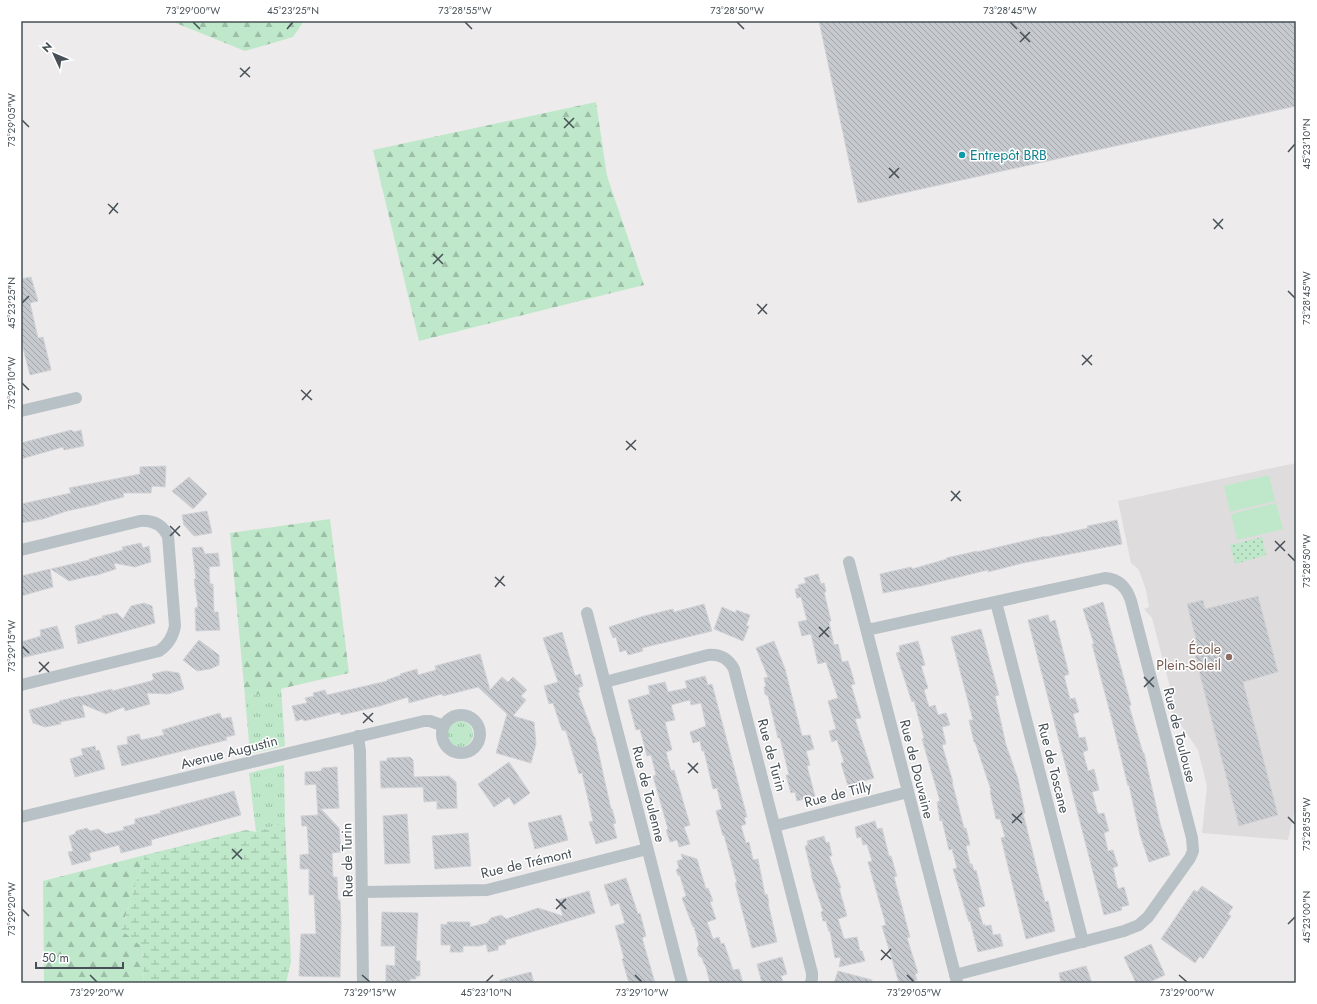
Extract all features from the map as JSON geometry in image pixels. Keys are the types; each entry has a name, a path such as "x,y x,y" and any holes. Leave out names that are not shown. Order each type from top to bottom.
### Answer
{"street":[{"path":"21,411 76,398"},
{"path":"21,550 140,520 153,522 165,530 168,536 175,626 174,632 168,643 159,651 21,685"},
{"name":"Rue de Douvaine","path":"849,562 956,979"},
{"name":"Rue de Toulouse","path":"867,630 1104,578 1115,580 1124,587 1131,601 1192,838 1192,855 1148,917 1139,925 1124,932 1083,942 956,979"},
{"name":"Rue de Toscane","path":"996,602 1083,942"},
{"name":"Rue de Toulenne","path":"587,613 682,983"},
{"name":"Rue de Turin","path":"605,682 708,655 718,655 728,660 734,668 812,973 811,983"},
{"name":"Avenue Augustin","path":"21,817 424,721 430,721 444,726"},
{"name":"Rue de Turin","path":"358,736 360,751 363,983"},
{"name":"Rue de Tilly","path":"775,826 908,792"},
{"name":"Rue de Trémont","path":"362,892 487,890 648,849"}],"shaded area":[{"name":"École Plein-Soleil","path":"1296,463 1296,804 1288,840 1202,833 1207,786 1198,750 1169,706 1172,695 1152,618 1144,609 1149,607 1146,590 1138,569 1131,563 1118,501"}],"green space":[{"path":"171,21 304,21 293,37 245,51"},
{"path":"596,102 607,176 644,285 419,341 373,150"},
{"path":"1269,475 1275,501 1230,512 1224,486"},
{"path":"1276,503 1283,529 1237,540 1231,514"},
{"path":"330,519 349,673 245,697 230,533"},
{"path":"1262,537 1266,555 1235,564 1230,545"},
{"path":"281,688 285,746 250,754 245,697"},
{"path":"460,721 469,725 473,734 469,743 460,747 451,743 447,734 451,725"},
{"path":"284,765 285,822 256,832 249,773"},
{"path":"285,822 291,962 286,983 144,983 142,947 121,930 145,855 246,830 256,832"},
{"path":"145,855 121,930 142,946 144,983 44,983 43,881"}],"building":[{"name":"Entrepôt BRB","path":"819,21 1296,21 1296,106 858,203"},
{"path":"31,277 38,301 30,303 38,338 43,337 51,370 30,375 21,340 21,279"},
{"path":"71,430 74,432 81,430 84,446 64,450 63,447 21,459 21,443"},
{"path":"166,466 165,487 152,486 151,493 123,493 124,497 67,511 43,519 21,523 21,504 71,493 69,488 140,474 140,467"},
{"path":"189,477 207,494 193,509 172,491"},
{"path":"207,511 212,533 194,536 184,525 182,515"},
{"path":"1117,520 1122,544 1023,563 988,572 988,570 921,586 883,593 880,574 911,567 912,569 947,559 946,558 1088,528 1087,526"},
{"path":"141,543 143,548 149,546 151,562 135,567 114,563 116,569 94,576 69,581 51,569 89,560 123,550 122,547"},
{"path":"202,547 205,554 218,553 220,566 209,567 210,584 213,584 214,612 218,612 220,630 196,631 195,608 198,607 192,548"},
{"path":"50,569 53,587 21,596 21,576"},
{"path":"818,574 821,584 824,583 825,587 826,592 824,592 831,621 829,622 834,645 838,644 842,662 848,661 855,684 851,685 861,718 855,719 874,778 848,786 841,763 844,762 837,740 832,742 829,731 836,729 828,701 838,698 826,662 818,664 811,634 802,636 798,622 807,620 801,597 797,598 795,589 799,588 798,585 806,583 804,578"},
{"path":"1258,596 1278,672 1243,682 1278,815 1239,826 1191,640 1196,639 1187,604 1203,600 1205,609"},
{"path":"1103,602 1131,705 1129,706 1144,753 1160,823 1170,855 1149,862 1140,835 1129,785 1128,786 1092,644 1094,644 1083,609"},
{"path":"144,603 152,606 155,623 78,644 75,626 103,618 102,616 117,613 123,619 131,606"},
{"path":"704,604 712,631 642,648 643,651 628,655 626,650 620,652 616,637 613,638 609,627 644,616 673,609 674,612"},
{"path":"722,607 736,613 736,610 750,615 746,626 749,626 743,641 714,629"},
{"path":"1048,615 1050,622 1055,620 1069,674 1064,676 1070,699 1075,698 1079,712 1073,714 1079,738 1085,737 1088,750 1083,752 1088,771 1094,769 1099,790 1092,792 1098,814 1104,813 1109,831 1104,833 1108,851 1113,850 1118,866 1113,868 1118,889 1124,887 1129,905 1121,907 1122,910 1104,915 1028,620"},
{"path":"57,626 64,648 21,658 21,642 41,636 40,630"},
{"path":"981,629 999,695 995,696 1006,745 1018,779 1025,813 1023,813 1045,902 1048,901 1055,931 1026,939 1001,838 1005,837 1000,819 996,819 991,790 974,742 969,720 973,720 951,637"},
{"path":"562,632 575,676 580,674 583,686 578,688 580,692 578,693 595,737 611,809 616,823 613,824 617,838 596,844 589,822 593,821 582,773 579,774 566,731 562,730 553,703 549,704 544,686 558,682 543,638"},
{"path":"199,640 219,655 219,665 210,669 197,671 183,660"},
{"path":"774,641 785,669 802,736 810,735 814,749 806,751 810,765 807,766 815,796 797,801 795,792 791,793 786,775 789,775 780,738 778,738 768,696 765,694 764,687 766,686 764,678 768,677 756,648"},
{"path":"918,641 925,665 921,666 928,688 924,690 929,707 935,705 938,715 946,713 950,725 942,727 946,744 942,745 970,845 966,846 970,864 972,864 974,871 976,870 985,906 978,908 983,925 991,925 993,935 1000,934 1003,946 978,952 970,921 969,922 953,869 957,868 952,849 949,850 942,820 940,821 937,802 940,801 922,739 924,738 914,701 912,702 896,653 900,652 899,646"},
{"path":"480,654 490,690 502,677 508,682 513,677 527,690 521,696 526,700 513,716 534,722 536,744 531,763 496,753 507,714 478,687 443,696 442,694 409,703 408,697 380,706 341,715 340,712 304,721 303,719 296,721 292,706 307,703 305,698 314,696 313,693 325,690 327,695 387,681 401,675 400,674 417,669 418,675 436,670 435,666"},
{"path":"166,671 179,673 184,689 168,694 147,693 150,704 125,711 124,707 106,714 82,704 85,717 60,722 61,724 45,727 33,723 29,710 80,696 112,689 112,691 151,681 154,679 152,674"},
{"path":"705,676 708,685 712,684 747,817 744,818 746,824 741,826 746,843 749,842 753,860 758,859 765,895 767,894 777,942 752,948 735,883 737,883 716,811 722,809 717,788 713,789 704,751 702,751 700,741 693,743 690,732 706,726 701,703 691,705 690,700 671,705 675,720 665,722 672,750 666,752 671,771 674,770 690,825 684,827 690,844 679,847 677,840 670,842 666,830 668,829 653,776 656,775 651,755 647,756 640,729 636,730 628,700 650,694 648,686 665,682 668,692 687,688 685,681"},
{"path":"220,713 222,719 231,717 235,735 226,737 227,740 122,766 117,746 128,744 127,737 139,734 141,740 164,735 162,730"},
{"path":"95,746 96,751 99,750 105,769 75,777 70,759 83,755 81,749"},
{"path":"410,757 413,760 414,777 449,776 456,782 457,808 437,809 437,801 424,802 423,787 381,788 380,761 387,761 387,758"},
{"path":"509,762 530,793 514,805 509,797 494,807 478,784"},
{"path":"337,767 339,808 321,809 339,828 341,852 332,853 333,877 337,877 338,900 340,900 340,977 299,976 301,934 316,934 314,895 309,895 309,869 300,869 300,855 309,854 307,826 302,826 301,816 318,815 316,784 305,785 305,772 321,771 322,768"},
{"path":"234,791 241,815 151,840 152,845 121,853 119,845 89,853 91,860 72,865 68,852 73,851 69,836 75,834 76,831 87,828 90,831 98,829 106,834 124,830 123,827 135,824 135,819 161,813 160,811"},
{"path":"407,814 410,863 385,864 383,816"},
{"path":"561,815 568,840 535,849 528,823"},
{"path":"875,821 877,829 882,828 889,856 891,856 897,876 894,877 910,937 907,938 918,973 915,974 917,980 906,983 899,983 882,926 886,925 868,862 872,861 867,844 863,845 861,837 857,838 855,827"},
{"path":"468,833 471,866 435,869 432,836"},
{"path":"824,836 826,843 829,842 832,856 829,856 841,888 839,888 847,916 838,919 844,939 857,937 860,951 862,951 865,961 839,967 841,957 835,958 830,931 829,932 826,921 823,921 821,912 823,911 811,875 805,846 808,845 807,841"},
{"path":"681,854 697,859 706,889 708,888 713,901 710,902 716,919 707,922 713,939 719,937 721,944 724,943 733,970 739,969 743,983 710,983 705,964 699,956 697,948 699,945 694,927 682,898 686,896 680,876 676,870 679,868 677,861 683,859"},
{"path":"626,878 638,914 640,913 646,936 642,938 655,983 629,983 622,959 624,958 615,926 625,923 619,903 611,906 604,885"},
{"path":"1202,886 1233,907 1228,914 1231,916 1203,959 1200,956 1195,963 1161,939 1194,890 1197,892"},
{"path":"589,891 595,913 505,940 506,944 498,946 498,950 488,952 486,944 480,946 463,946 463,952 450,952 451,945 441,945 441,924 447,925 447,922 470,922 470,927 487,923 491,918 501,915 506,919 538,908 563,916 558,900"},
{"path":"382,912 418,913 416,961 420,961 420,976 416,976 416,979 410,979 410,983 386,983 386,965 395,966 395,946 381,946"},
{"path":"1151,944 1165,975 1147,983 1136,983 1124,957"},
{"path":"782,957 787,974 781,976 783,982 762,983 757,964"},
{"path":"1086,966 1092,983 1061,983 1059,973"},
{"path":"838,971 872,980 872,983 834,983"},
{"path":"531,972 534,983 500,983 500,980"}],"place":[{"name":"Entrepôt BRB","path":"962,155"},
{"name":"École Plein-Soleil","path":"1229,657"}]}
